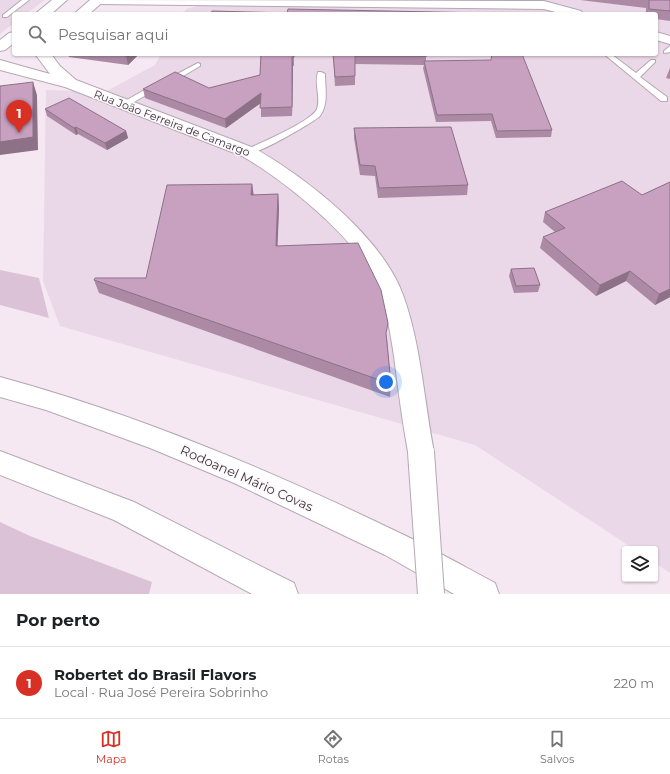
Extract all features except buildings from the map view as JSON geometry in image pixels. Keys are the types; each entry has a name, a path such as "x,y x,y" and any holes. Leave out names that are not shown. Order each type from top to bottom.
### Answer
{"main road":[{"path":"45,12 60,0"},
{"path":"83,12 98,0"},
{"path":"0,47 12,38"},
{"path":"4,69 28,56"},
{"path":"45,56 52,68 71,84"},
{"name":"Rua João Ferreira de Camargo","path":"4,69 71,84 227,142 248,152 264,161 312,198 370,254 381,272 392,298 402,331 421,452 431,594"},
{"name":"Rodoanel Mário Covas","path":"0,387 50,401 159,440 244,475 395,545 484,594"},
{"path":"0,463 124,511 283,594"}],"street":[{"path":"98,0 544,2 572,12"},
{"path":"658,38 669,47"}],"lane":[{"path":"5,16 26,0"},
{"path":"610,56 664,99"},
{"path":"636,77 652,61"},
{"path":"124,104 198,65"},
{"path":"248,152 306,122 319,113 321,106 321,74"}],"shaded area":[{"path":"0,0 45,0 29,12 12,12 12,25 0,34"},
{"path":"220,0 670,0 670,573 658,565 658,546 629,546 475,445 60,326 43,281 46,90 105,92 155,65 160,56 658,56 658,12 184,12 186,9"},
{"path":"0,270 39,278 49,318 0,305"},
{"path":"0,522 30,536 152,582 149,594 0,594"}],"place":[{"name":"Robertet do Brasil Flavors","path":"19,133"}]}
